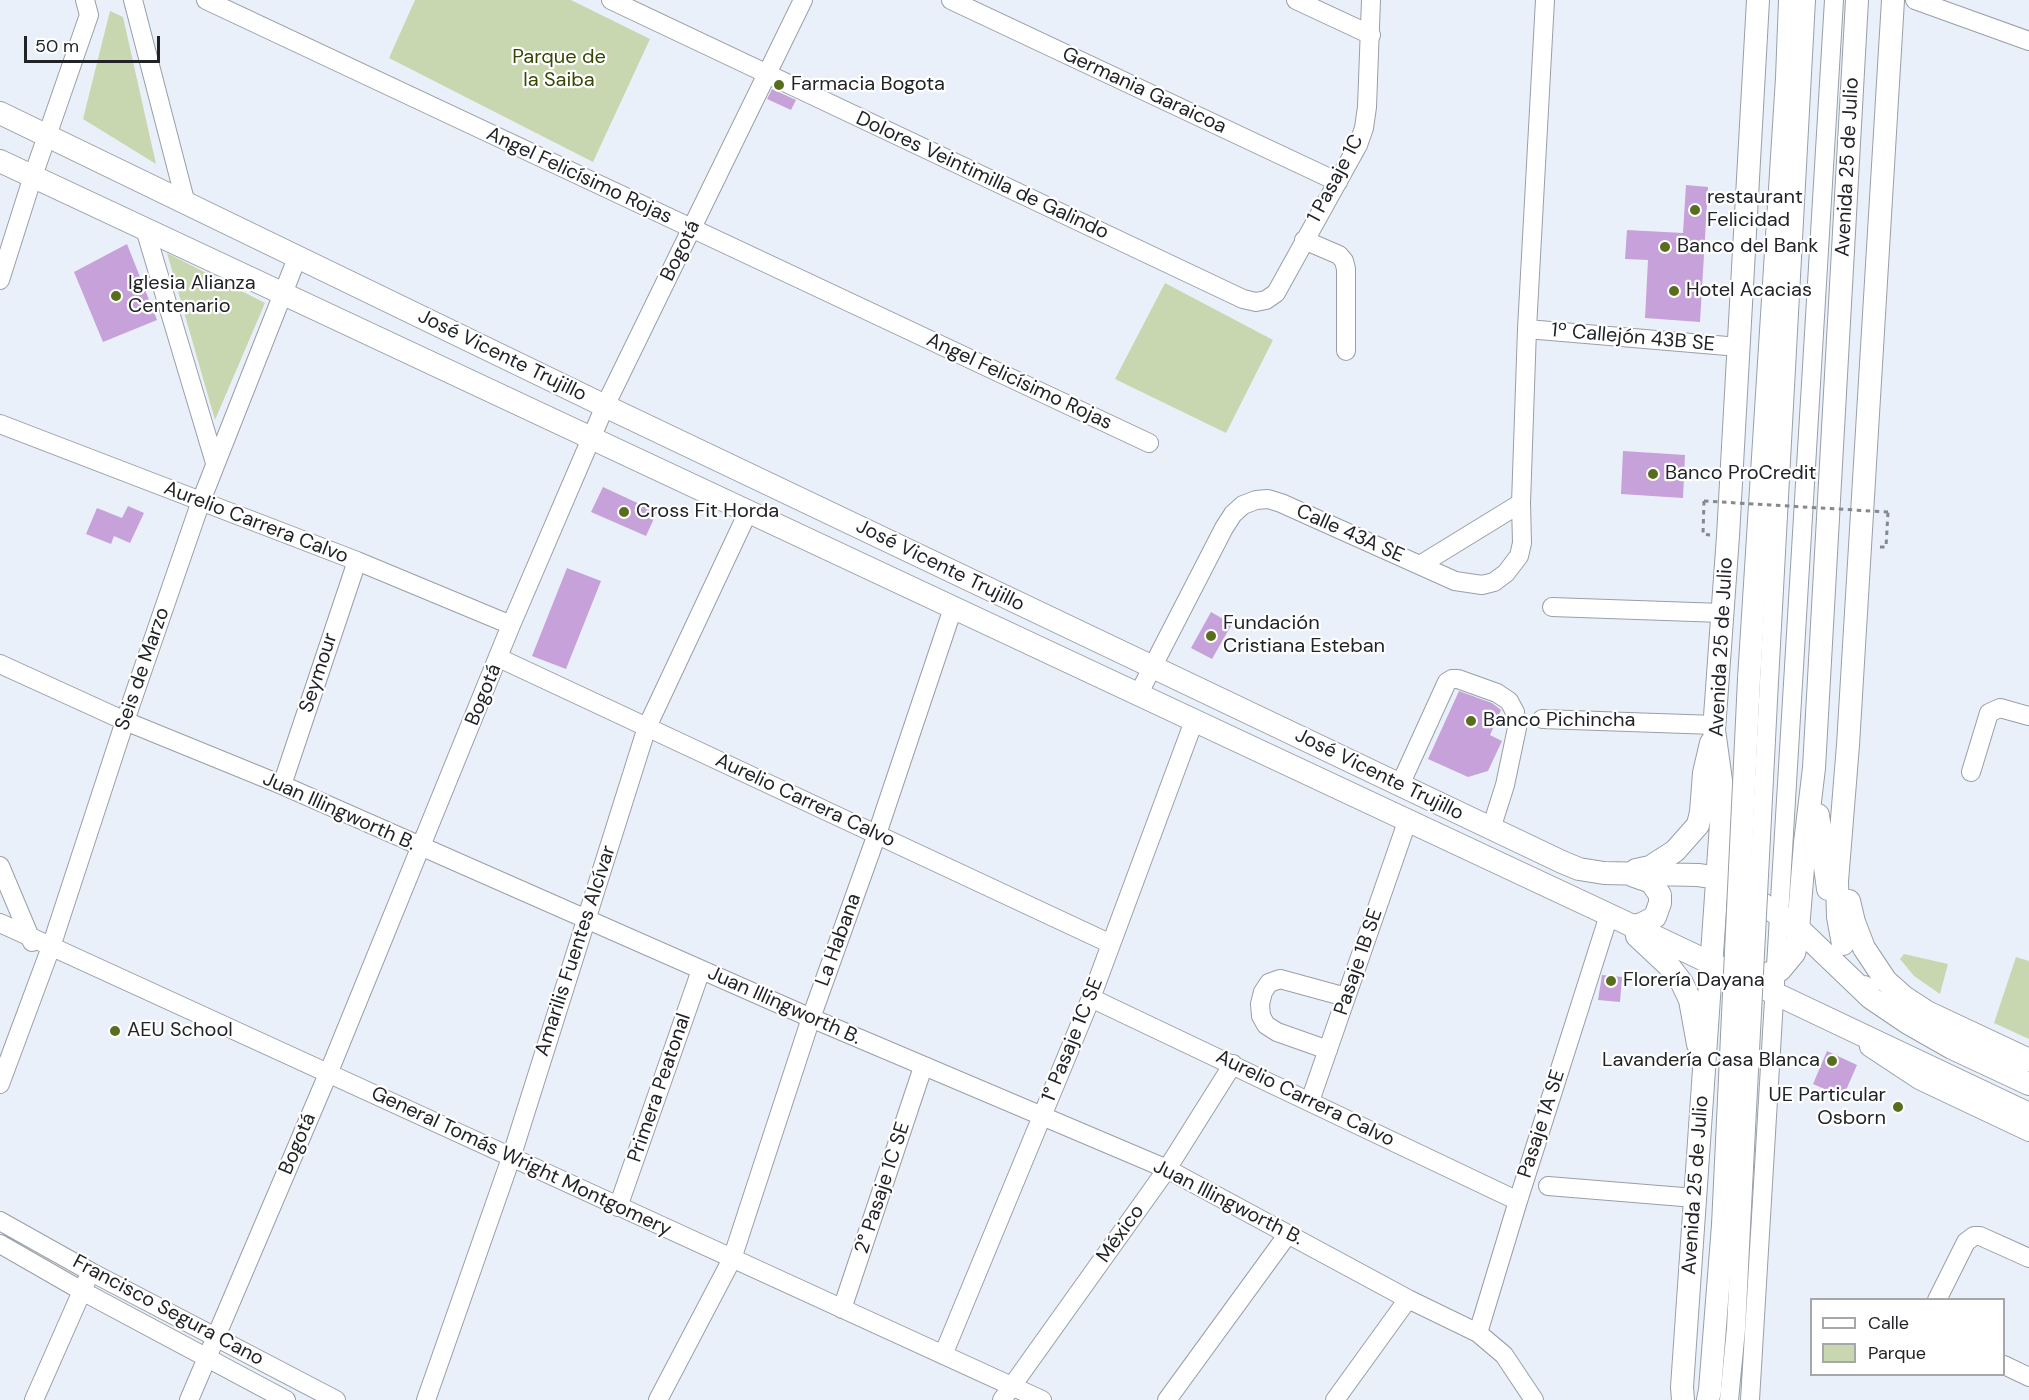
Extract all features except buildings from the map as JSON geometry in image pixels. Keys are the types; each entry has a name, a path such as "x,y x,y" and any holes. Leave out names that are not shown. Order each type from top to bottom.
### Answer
{"main road":[{"name":"Avenida 25 de Julio","path":"1683,1400 1682,1387 1704,1078 1717,967 1723,795 1714,728 1739,347 1758,0"},
{"path":"1774,0 1787,78"},
{"name":"Avenida 25 de Julio","path":"1708,1400 1732,1225 1790,0"},
{"name":"Avenida 25 de Julio","path":"1775,983 1794,953 1814,768 1857,0"},
{"name":"Avenida 25 de Julio","path":"1842,827 1893,0"},
{"name":"José Vicente Trujillo","path":"0,113 605,406 1562,862 1579,868 1615,874 1698,875 1719,878 1743,890 1798,928 1871,998"},
{"name":"José Vicente Trujillo","path":"0,161 1717,967 1775,983 1825,1018 2029,1114"},
{"path":"1615,874 1650,867 1676,851 1693,833 1698,825 1701,812 1704,773 1714,728"},
{"path":"1814,768 1820,839 1828,889 1843,944 1857,978 1871,998 1908,1023 1952,1048 2029,1084"},
{"path":"1842,827 1837,899 1843,944"},
{"path":"1842,827 1847,883 1854,922 1864,948 1886,981 1904,997 1927,1012 2029,1060"},
{"path":"1615,874 1651,882 1660,895 1655,917 1642,924 1620,920"},
{"path":"1620,920 1669,966 1682,983 1690,1000 1704,1078"}],"street":[{"path":"0,280 33,176 89,15 85,0"},
{"path":"133,0 186,204"},
{"name":"Angel Felicísimo Rojas","path":"206,0 1149,443"},
{"name":"Dolores Veintimilla de Galindo","path":"611,0 1243,299 1256,302"},
{"name":"Bogotá","path":"189,1400 328,1074 511,625 605,406 803,0"},
{"name":"Germania Garaicoa","path":"951,0 1338,182"},
{"path":"1296,0 1371,35"},
{"name":"1 Pasaje 1C","path":"1256,302 1266,300 1276,292 1358,144 1364,128 1367,107 1371,0"},
{"path":"1420,565 1455,581 1482,585 1494,582 1514,566 1520,556 1527,329 1545,0"},
{"name":"Avenida 25 de Julio","path":"1759,680 1806,0"},
{"name":"Avenida 25 de Julio","path":"1750,1400 1834,0"},
{"path":"1915,0 2029,41"},
{"path":"145,229 215,464"},
{"path":"1304,240 1339,255 1344,261 1346,269 1346,351"},
{"name":"Seis de Marzo","path":"0,1084 51,947 125,721 201,501 297,258"},
{"name":"1º Callejón 43B SE","path":"1527,329 1739,347"},
{"name":"Aurelio Carrera Calvo","path":"0,424 357,561 511,625"},
{"name":"Calle 43A SE","path":"1151,667 1224,528 1233,514 1243,505 1256,500 1268,499 1281,503 1420,565"},
{"path":"1420,565 1521,503"},
{"name":"Amarilis Fuentes Alcívar","path":"426,1400 511,1158 647,727 748,512"},
{"name":"Seymour","path":"282,785 357,561"},
{"path":"1552,607 1722,613"},
{"name":"La Habana","path":"658,1400 732,1259 811,1018 877,834 953,608"},
{"name":"Aurelio Carrera Calvo","path":"499,658 1111,944"},
{"name":"Juan Illingworth B.","path":"0,664 125,721 282,785 923,1067 1167,1169 1408,1299 1478,1333 1504,1355 1524,1395"},
{"path":"1138,695 1151,667"},
{"path":"1400,785 1447,682 1458,679 1497,693 1509,701 1515,712 1517,728 1505,785 1491,829"},
{"path":"1971,772 1989,713 2000,708 2029,717"},
{"path":"1542,719 1714,728"},
{"name":"1° Pasaje 1C SE","path":"943,1355 1091,998 1194,722"},
{"name":"Pasaje 1B SE","path":"1310,1101 1407,822"},
{"path":"0,866 43,968"},
{"name":"Pasaje 1A SE","path":"1478,1333 1518,1201 1620,920"},
{"name":"General Tomás Wright Montgomery","path":"0,923 943,1355 1007,1393 1042,1400"},
{"name":"Primera Peatonal","path":"618,1207 702,970"},
{"path":"1328,1050 1276,1032 1266,1025 1261,1016 1260,1004 1263,992 1269,982 1280,979 1346,997"},
{"name":"Aurelio Carrera Calvo","path":"1091,998 1518,1201"},
{"path":"1825,1018 1919,1080 2029,1132"},
{"name":"México","path":"1007,1393 1167,1169 1233,1064"},
{"name":"2° Pasaje 1C SE","path":"842,1309 923,1067"},
{"path":"1548,1186 1695,1198"},
{"name":"Francisco Segura Cano","path":"0,1221 91,1272 336,1400"},
{"name":"Avenida 25 de Julio","path":"1729,1400 1737,1329 1732,1225"},
{"path":"1167,1400 1288,1234"},
{"path":"1938,1298 1966,1242 1974,1236 1980,1236 2029,1258"},
{"name":"Francisco Segura Cano","path":"0,1244 82,1291 286,1400"},
{"path":"34,1400 91,1272"},
{"path":"1335,1400 1408,1299"},
{"path":"2005,1365 2029,1377"}],"path":[{"path":"1703,534 1704,501 1888,513 1886,548"}],"green space":[{"name":"Parque de la Saiba","path":"415,0 571,0 650,39 593,162 389,58"},
{"path":"110,11 123,17 156,164 83,119"},
{"path":"167,253 265,303 215,420"},
{"path":"1165,283 1273,340 1226,433 1115,379"},
{"path":"1904,954 1948,964 1940,994 1914,976 1900,959"},
{"path":"2016,957 2029,961 2029,1039 1994,1023"}],"place":[{"name":"Farmacia Bogota","path":"779,85"},
{"name":"restaurant Felicidad","path":"1695,210"},
{"name":"Banco del Bank","path":"1665,247"},
{"name":"Hotel Acacias","path":"1674,291"},
{"name":"Iglesia Alianza Centenario","path":"116,296"},
{"name":"Banco ProCredit","path":"1653,474"},
{"name":"Cross Fit Horda","path":"624,512"},
{"name":"Fundación Cristiana Esteban","path":"1211,636"},
{"name":"Banco Pichincha","path":"1471,721"},
{"name":"Florería Dayana","path":"1611,981"},
{"name":"AEU School","path":"115,1031"},
{"name":"Lavandería Casa Blanca","path":"1832,1061"},
{"name":"UE Particular Osborn","path":"1898,1107"}]}
